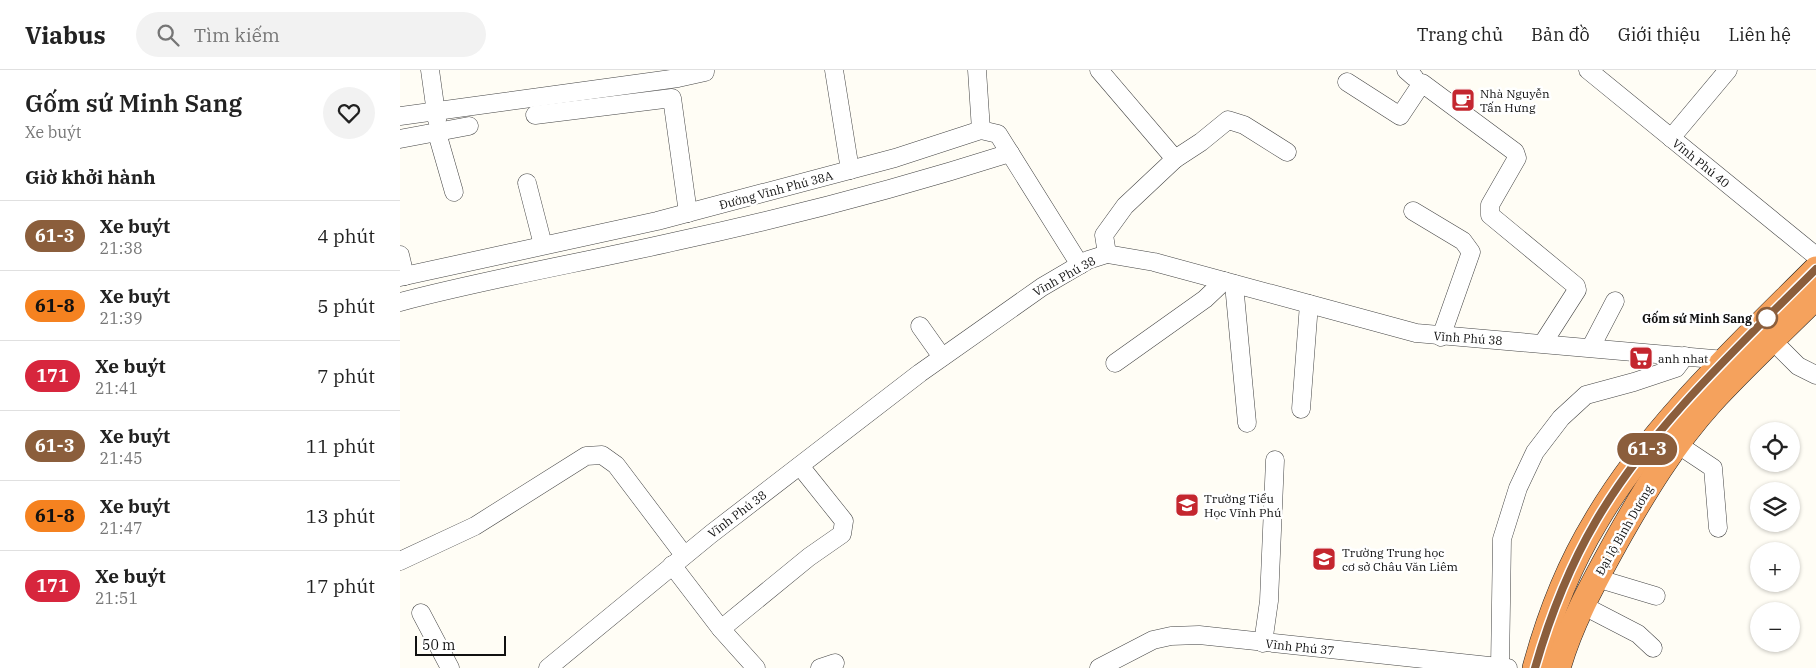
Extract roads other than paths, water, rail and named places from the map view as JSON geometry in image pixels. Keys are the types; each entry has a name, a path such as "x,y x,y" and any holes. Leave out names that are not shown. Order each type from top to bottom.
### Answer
{"highway":[{"name":"Đại lộ Bình Dương","path":"1535,668 1551,614 1581,547 1612,495 1644,452 1725,360 1816,269"},
{"name":"Đại lộ Bình Dương","path":"1558,668 1579,612 1644,491 1677,444 1711,402 1816,297"},
{"path":"1551,614 1579,612"}],"street":[{"path":"430,70 437,124 454,192"},
{"path":"834,70 850,170"},
{"path":"977,70 981,130 998,134 1080,265"},
{"path":"1099,70 1174,159"},
{"path":"1671,138 1728,70"},
{"path":"400,139 437,124 707,71"},
{"name":"Vĩnh Phú 40","path":"1590,71 1816,256"},
{"path":"1347,82 1400,116 1422,83 1515,152 1516,158 1490,205 1490,215 1576,286 1577,290 1543,343"},
{"path":"535,115 672,98 688,213"},
{"path":"400,116 437,124 469,126"},
{"path":"1107,254 1104,235 1126,206 1174,159 1201,142 1228,120 1244,125 1287,152"},
{"name":"Đường Vĩnh Phú 38A","path":"403,276 688,213 850,170 981,130"},
{"path":"400,302 442,291 679,241 931,178 1010,153"},
{"path":"527,183 543,245"},
{"path":"1413,211 1463,241 1471,252 1441,337"},
{"name":"Vĩnh Phú 38","path":"548,668 678,560 942,357 1042,287 1080,265 1107,254 1154,262 1416,334 1591,347 1725,360"},
{"path":"400,255 403,276"},
{"path":"1114,363 1229,282 1246,424"},
{"path":"1591,347 1615,301"},
{"path":"1301,409 1309,304"},
{"path":"920,326 942,357"},
{"path":"1773,340 1798,366 1816,376"},
{"path":"1500,668 1502,539 1518,488 1535,452 1561,418 1586,395 1676,368 1685,356"},
{"path":"1677,444 1712,468 1718,528"},
{"path":"400,561 475,526 586,456 602,455 616,465 722,629 756,668"},
{"path":"1263,643 1269,601 1275,460"},
{"path":"722,629 809,557 842,534 844,521 800,466"},
{"path":"1596,578 1656,596"},
{"path":"1579,612 1638,634 1653,648"},
{"path":"421,613 450,668"},
{"name":"Vĩnh Phú 37","path":"1100,668 1153,640 1171,636 1216,636 1263,643 1508,668"}],"place":[{"name":"Nhà Nguyễn Tấn Hưng","path":"1463,100"},
{"name":"Gốm sứ Minh Sang","path":"1767,318"},
{"name":"anh nhat","path":"1641,358"},
{"name":"Trường Tiểu Học Vĩnh Phú","path":"1187,505"},
{"name":"Trường Trung học cơ sở Châu Văn Liêm","path":"1324,559"}]}
